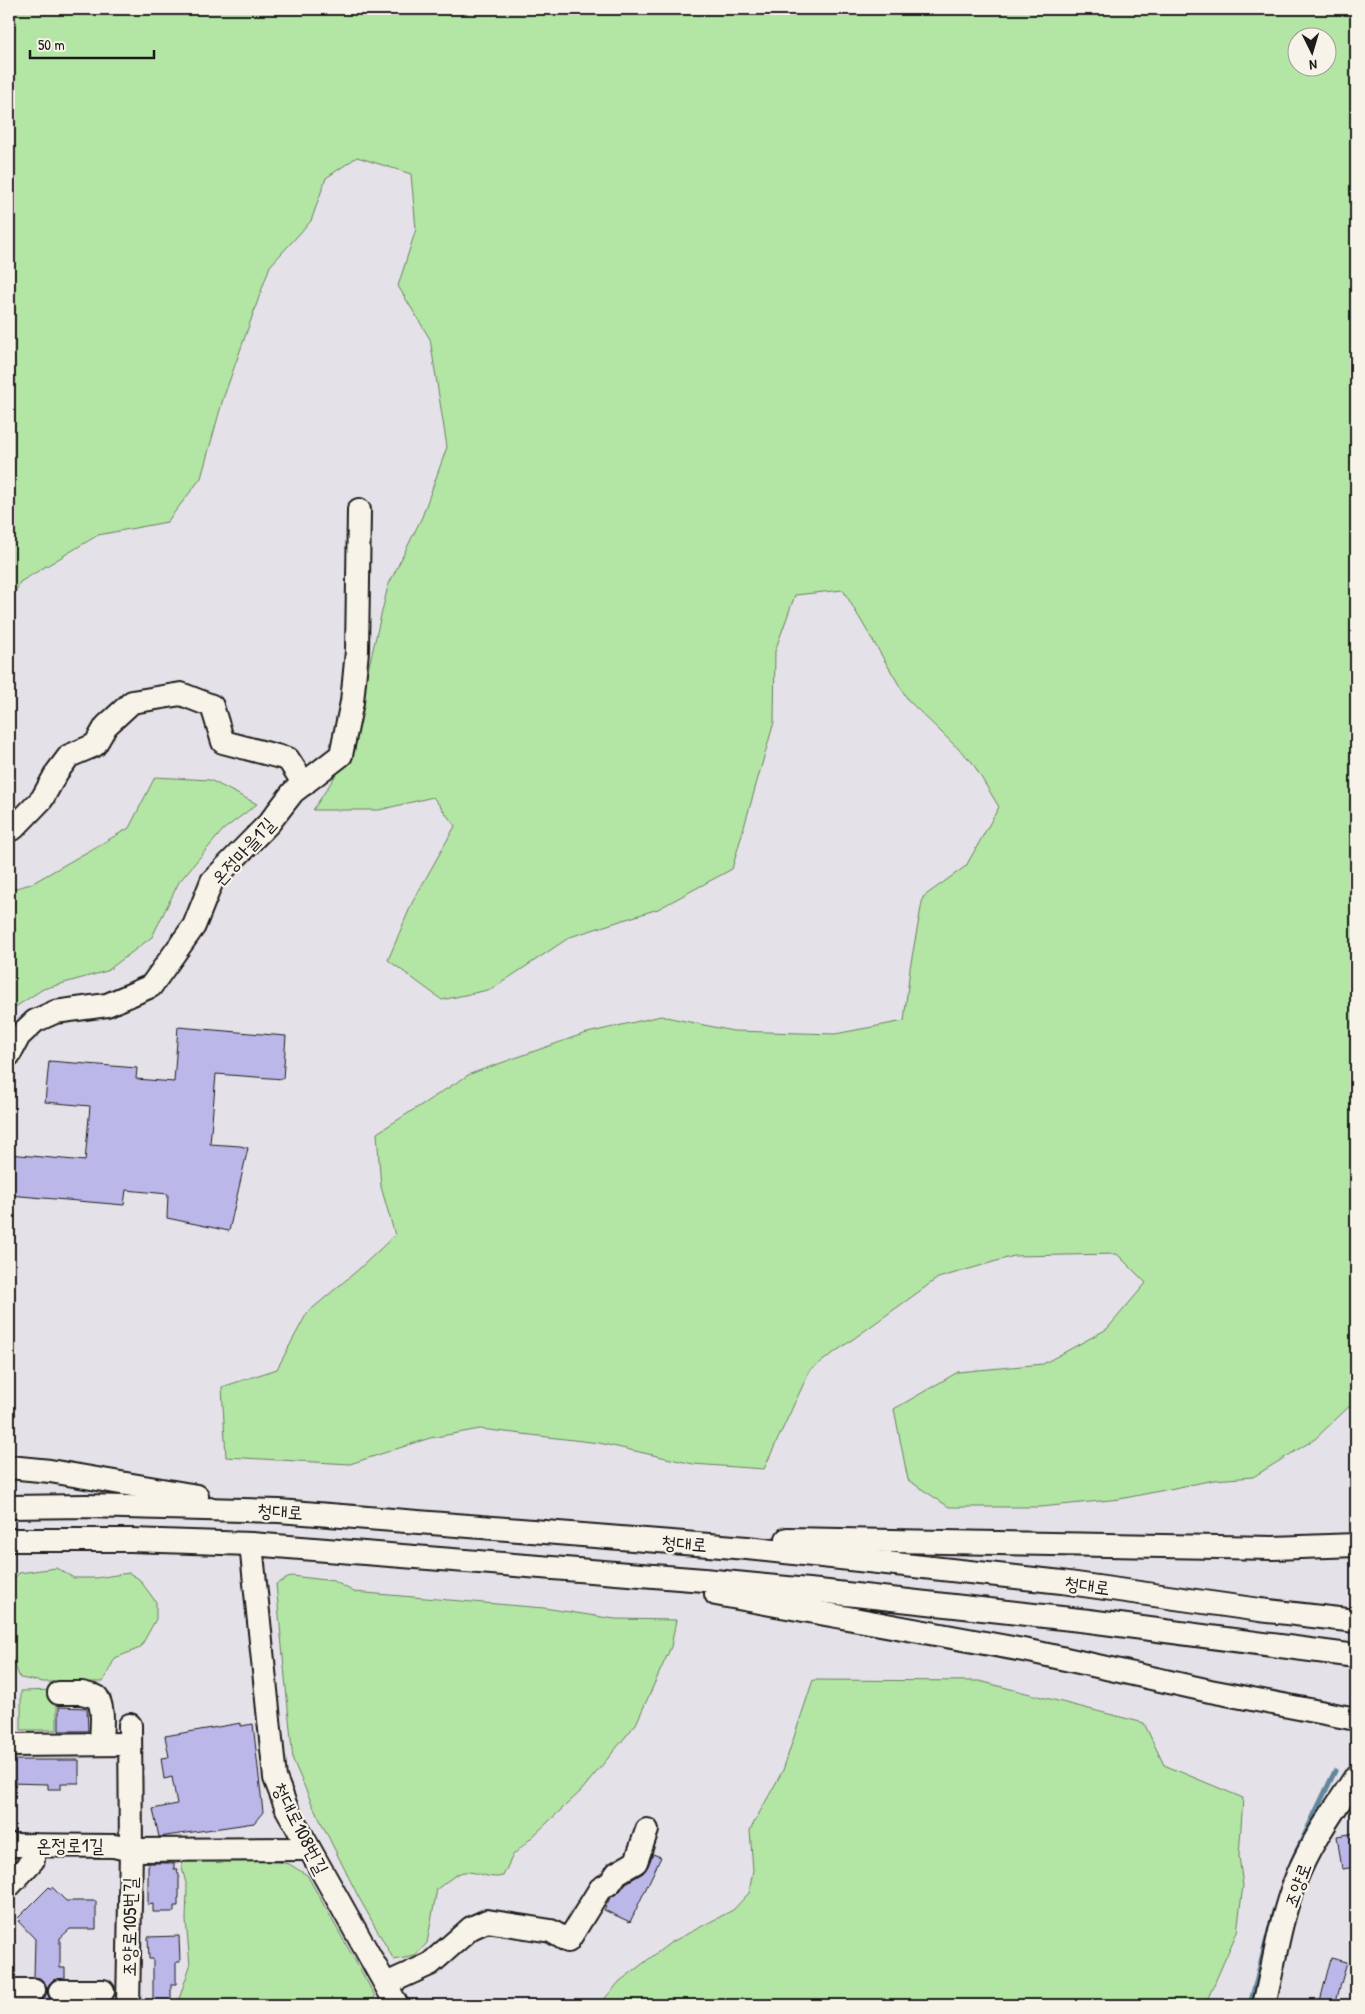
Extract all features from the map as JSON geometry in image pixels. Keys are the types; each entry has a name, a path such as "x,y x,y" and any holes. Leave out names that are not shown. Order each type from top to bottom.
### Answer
{"street":[{"name":"온정마을1길","path":"9,1055 19,1036 36,1021 55,1012 107,1005 151,986 194,926 212,881 269,823 293,792 341,754 352,702 357,650 359,510"},
{"path":"9,830 14,828 42,799 57,772 69,756 95,745 106,726 132,702 173,695 182,694 212,706 223,742 288,759 304,784"},
{"path":"9,1467 50,1471 279,1511"},
{"name":"청대로","path":"9,1506 95,1506 279,1511 748,1548 1138,1591 1260,1610 1356,1621"},
{"path":"604,1537 1274,1548 1356,1545"},
{"name":"청대로","path":"9,1540 131,1540 252,1544 376,1552 714,1581 928,1602 1356,1656"},
{"name":"청대로108번길","path":"252,1544 273,1768 287,1809 397,2005"},
{"path":"595,1572 1034,1652 1210,1691 1356,1719"},
{"path":"9,1745 101,1744 101,1710 97,1697 82,1692 60,1693"},
{"name":"조양로105번길","path":"101,1744 130,1734 131,1850 128,2005"},
{"name":"조양로","path":"1264,2005 1289,1899 1296,1878 1305,1859 1356,1776"},
{"path":"386,1984 430,1964 471,1928 487,1921 551,1931 568,1941 600,1889 610,1883 617,1873 636,1862 648,1830"},
{"name":"온정로1길","path":"9,1845 114,1846 131,1850 308,1849"},
{"path":"9,1886 33,1860 34,1845"},
{"path":"9,1990 34,1990"},
{"path":"60,1990 104,1991"}],"green space":[{"path":"9,9 1356,9 1356,1400 1315,1439 1253,1477 1214,1480 1120,1499 1041,1507 949,1507 908,1480 894,1409 958,1372 1043,1364 1107,1329 1146,1283 1117,1254 1014,1256 938,1278 810,1370 764,1469 693,1464 599,1443 480,1429 430,1438 350,1464 226,1457 222,1387 277,1369 307,1313 359,1269 395,1235 381,1187 377,1133 470,1074 583,1034 661,1016 733,1031 835,1034 904,1021 910,968 923,897 966,866 999,807 972,762 908,700 843,590 795,595 775,651 774,722 732,869 658,909 570,937 492,989 442,1000 388,960 412,903 455,826 433,797 379,810 313,810 347,758 388,586 422,517 447,447 430,339 398,286 416,229 411,174 357,157 326,178 311,221 270,266 223,399 201,478 167,522 98,535 20,582 9,605"},
{"path":"155,777 210,780 257,804 223,830 179,882 152,937 107,971 43,989 9,1011 9,890 31,884 129,828"},
{"path":"56,1568 74,1578 96,1578 129,1573 139,1579 156,1602 156,1619 140,1648 115,1658 103,1682 43,1682 20,1678 9,1651 9,1584 19,1573"},
{"path":"292,1576 334,1581 354,1592 544,1608 615,1619 676,1620 671,1647 636,1724 581,1791 513,1855 503,1876 493,1877 464,1872 454,1876 437,1889 427,1943 415,1956 394,1960 358,1896 312,1804 293,1760 276,1584"},
{"path":"813,1680 979,1681 1144,1723 1164,1765 1243,1798 1239,1856 1243,1886 1237,1932 1205,2005 599,2005 620,1981 670,1943 733,1910 749,1893 753,1870 750,1830 783,1770"},
{"path":"57,1690 57,1730 21,1730 21,1691"},
{"path":"182,1860 278,1862 289,1864 307,1875 375,1996 370,2005 177,2005 190,1966 186,1920 187,1887"}],"building":[{"path":"178,1027 286,1036 283,1079 216,1074 210,1144 248,1148 229,1231 167,1218 168,1194 126,1190 124,1205 9,1195 9,1154 85,1161 90,1106 45,1102 49,1061 137,1068 136,1079 174,1082"},
{"path":"59,1707 87,1708 88,1731 59,1731"},
{"path":"241,1723 241,1726 253,1724 263,1812 254,1823 159,1837 153,1809 177,1804 172,1777 164,1779 161,1758 169,1757 165,1736"},
{"path":"9,1760 79,1760 79,1783 61,1783 61,1789 48,1789 48,1784 9,1783"},
{"path":"1356,1833 1356,1867 1342,1869 1337,1836"},
{"path":"653,1854 661,1857 630,1922 604,1910 610,1898 620,1891 626,1883 643,1873"},
{"path":"150,1863 174,1863 174,1869 178,1869 179,1898 178,1906 174,1906 174,1912 153,1912 153,1904 148,1905 148,1866"},
{"path":"49,1887 51,1889 52,1887 66,1901 96,1901 96,1929 70,1929 60,1938 60,1968 65,1968 65,1978 53,1980 47,1990 45,1983 40,1978 34,1977 35,1939 18,1921 20,1920 18,1918"},
{"path":"179,1936 180,1962 176,1962 176,1984 171,1984 171,2005 153,2005 153,1959 149,1959 148,1937"},
{"path":"1331,1958 1347,1962 1335,2005 1319,2005"},
{"path":"47,1991 49,1998 53,2002 60,2004 34,2004 45,1997"}],"waterway":[{"path":"1292,1861 1335,1771"},
{"path":"1250,2005 1274,1911"}]}
